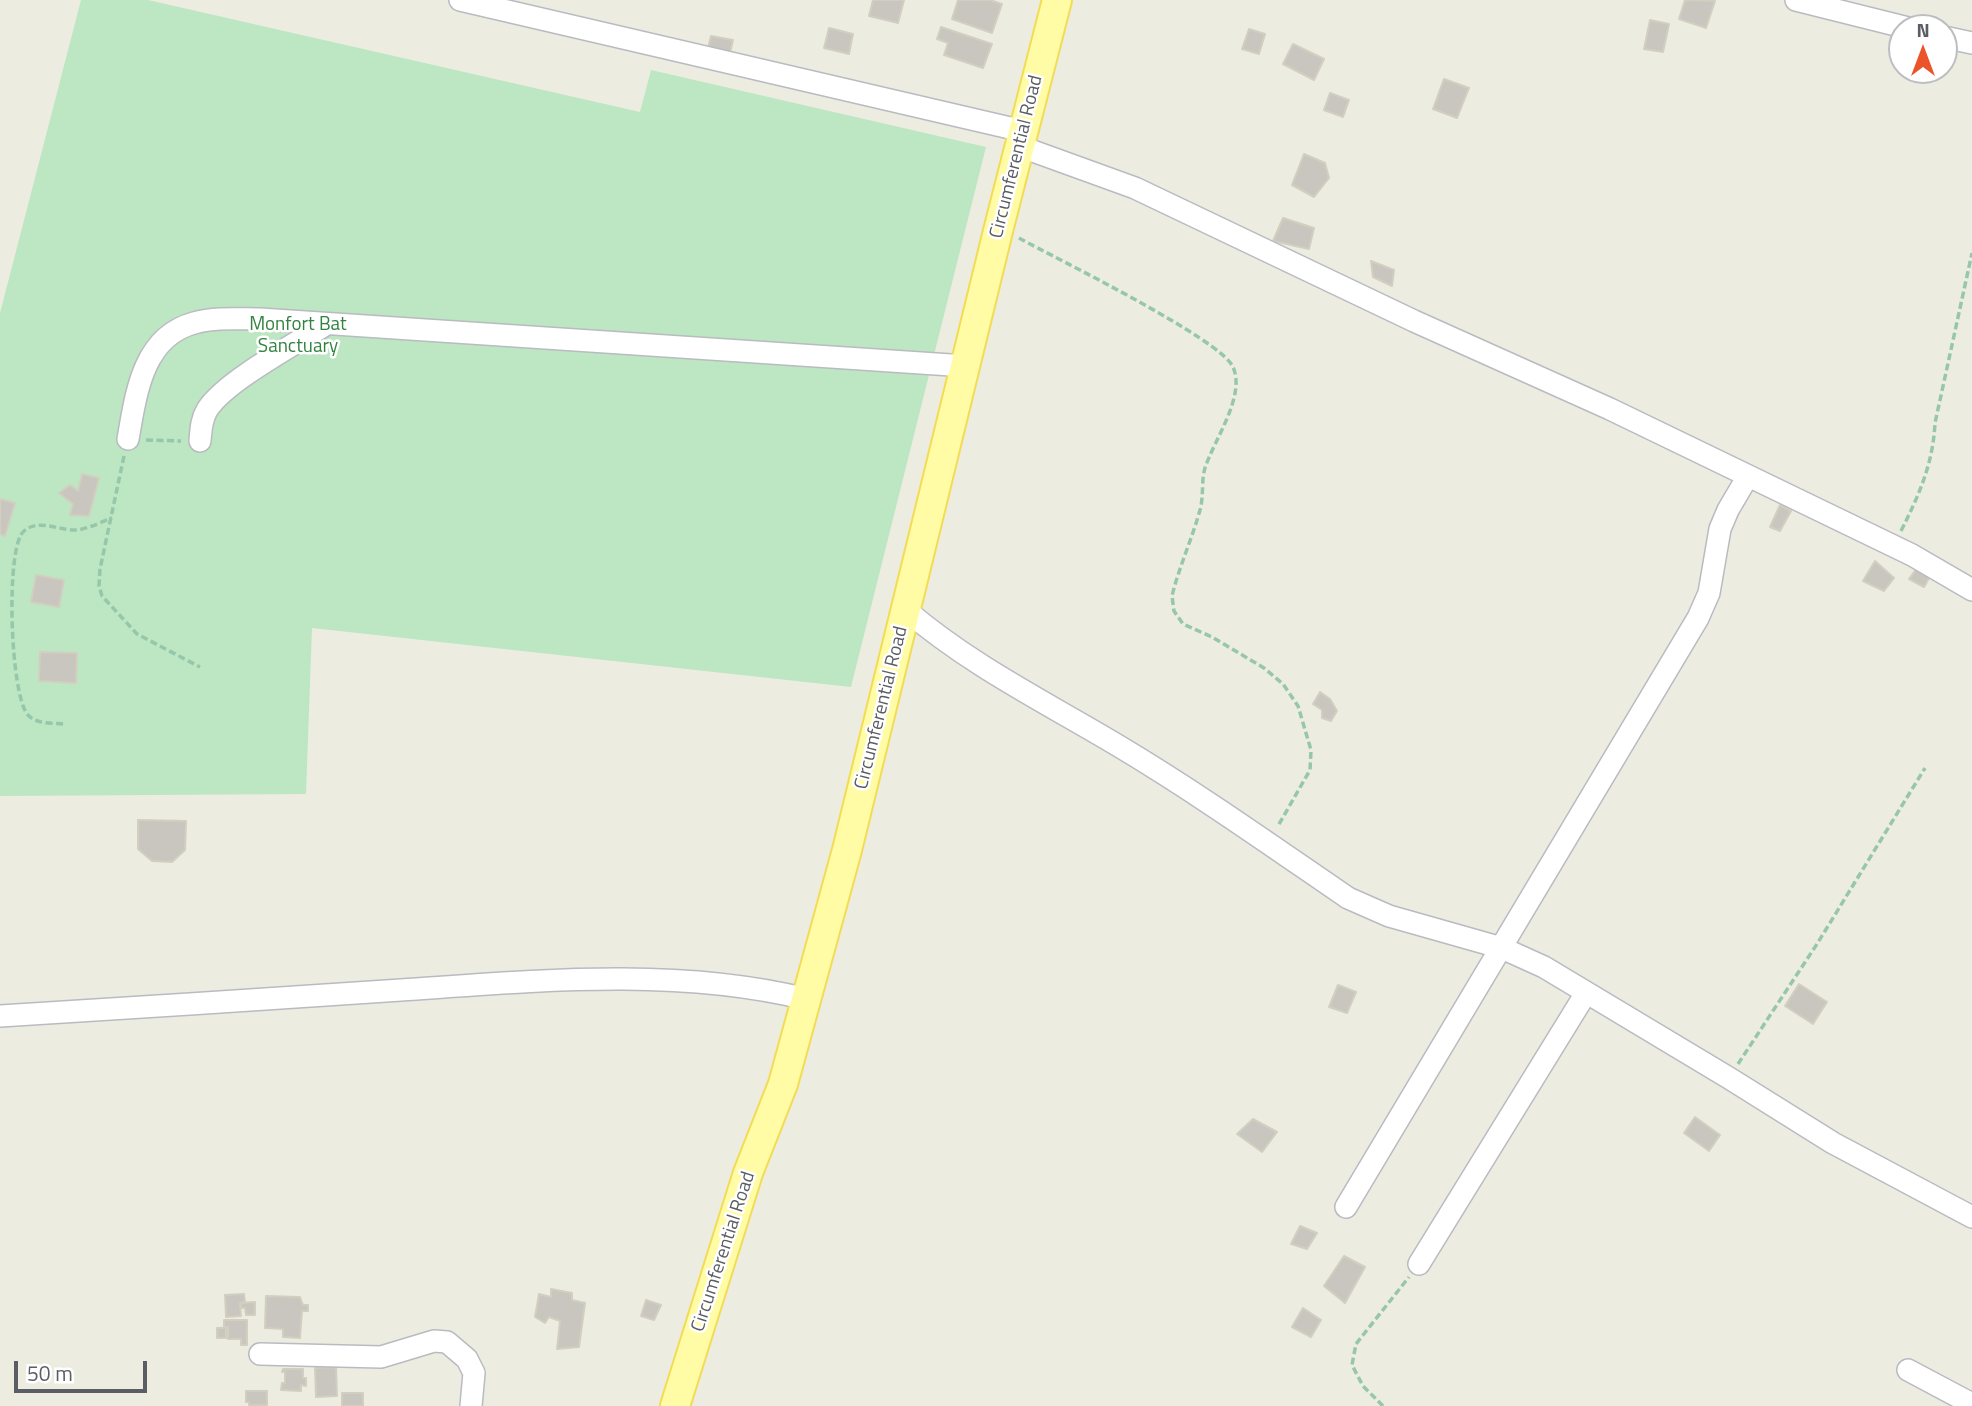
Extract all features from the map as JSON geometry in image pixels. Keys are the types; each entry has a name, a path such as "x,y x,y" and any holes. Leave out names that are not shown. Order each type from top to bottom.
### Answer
{"main road":[{"name":"Circumferential Road","path":"675,1406 748,1173 783,1084 847,850 1057,0"}],"street":[{"path":"460,0 1021,138 1135,188 1402,315 1609,409 1894,546 1972,590"},
{"path":"1796,0 1888,23"},
{"path":"128,439 138,383 152,352 173,334 193,323 222,319 966,366"},
{"path":"200,441 201,425 207,410 217,397 232,384 327,324"},
{"path":"1346,1207 1698,618 1709,593 1720,529 1748,476"},
{"path":"906,610 970,659 1119,746 1366,908 1502,948 1544,967 1833,1143 1972,1217"},
{"path":"0,1016 460,986 615,980 761,988 806,999"},
{"path":"1419,1264 1586,993"},
{"path":"260,1354 381,1357 434,1340 447,1342 467,1359 474,1373 471,1406"},
{"path":"1908,1370 1972,1404"}],"path":[{"path":"999,227 1185,328 1222,352 1234,368 1236,387 1205,469 1201,508 1177,574 1172,596 1174,611 1183,624 1264,668 1283,684 1298,706 1311,750 1310,770 1268,843"},
{"path":"1894,546 1928,470 1934,447 1935,423 1972,253"},
{"path":"200,441 128,439 100,569 99,586 102,596 137,634 200,667"},
{"path":"63,724 39,722 29,717 21,705 15,677 13,639 13,577 18,537 33,526 77,530 112,518"},
{"path":"1729,1078 1817,944 1925,768"},
{"path":"1383,1406 1363,1386 1352,1365 1356,1344 1419,1264"}],"green space":[{"name":"Monfort Bat Sanctuary","path":"81,0 148,0 640,112 651,70 986,147 851,687 312,628 306,794 0,796 0,313"}],"building":[{"path":"873,0 904,0 898,23 869,16"},
{"path":"958,0 990,0 1002,4 992,33 952,19"},
{"path":"1685,0 1715,1 1706,28 1679,19"},
{"path":"1650,20 1669,24 1663,52 1644,49"},
{"path":"941,27 992,44 983,68 944,55 948,43 937,39"},
{"path":"829,28 853,34 849,54 824,48"},
{"path":"1249,29 1265,34 1259,54 1242,49"},
{"path":"711,36 733,40 730,53 708,48"},
{"path":"1293,44 1324,59 1314,80 1283,64"},
{"path":"1444,79 1469,88 1457,118 1433,109"},
{"path":"1330,93 1349,100 1343,117 1324,110"},
{"path":"1304,154 1325,163 1329,178 1314,197 1292,185"},
{"path":"1283,218 1314,228 1309,249 1273,241"},
{"path":"1371,261 1394,270 1392,286 1373,277"},
{"path":"82,474 99,478 89,516 70,515 73,504 59,493 70,485 78,491"},
{"path":"0,499 15,503 5,536 0,534"},
{"path":"1780,505 1791,511 1780,531 1770,527"},
{"path":"1875,561 1894,578 1884,591 1863,581"},
{"path":"1919,565 1932,573 1924,587 1909,579"},
{"path":"36,575 64,580 59,607 31,602"},
{"path":"40,652 77,653 76,683 39,681"},
{"path":"1320,692 1330,699 1337,711 1331,721 1322,718 1322,710 1313,704"},
{"path":"138,820 186,821 185,850 172,862 152,861 138,849"},
{"path":"1799,984 1827,1002 1813,1024 1785,1006"},
{"path":"1338,985 1356,992 1347,1013 1329,1007"},
{"path":"1695,1117 1720,1135 1709,1151 1684,1133"},
{"path":"1253,1119 1277,1132 1262,1152 1237,1134"},
{"path":"1300,1226 1317,1233 1307,1249 1291,1244"},
{"path":"1344,1256 1365,1267 1345,1303 1324,1286"},
{"path":"551,1289 572,1293 572,1300 585,1303 579,1347 557,1349 560,1321 549,1317 545,1323 535,1317 539,1294 551,1297"},
{"path":"244,1294 245,1302 240,1303 241,1316 226,1317 225,1295"},
{"path":"266,1296 300,1297 303,1305 308,1305 308,1311 302,1311 300,1338 283,1337 283,1329 265,1328"},
{"path":"646,1300 661,1305 654,1320 641,1316"},
{"path":"255,1302 255,1315 246,1315 241,1303"},
{"path":"1303,1308 1321,1320 1311,1337 1292,1327"},
{"path":"224,1320 247,1320 247,1345 241,1345 241,1339 228,1339 228,1327 224,1327"},
{"path":"217,1328 226,1328 226,1338 217,1338"},
{"path":"336,1367 337,1396 316,1397 315,1368"},
{"path":"283,1369 303,1369 306,1386 301,1385 301,1391 281,1390 282,1383 285,1383"},
{"path":"246,1391 267,1391 267,1405 249,1405 249,1402 246,1402"},
{"path":"342,1393 363,1393 363,1406 342,1406"}]}
